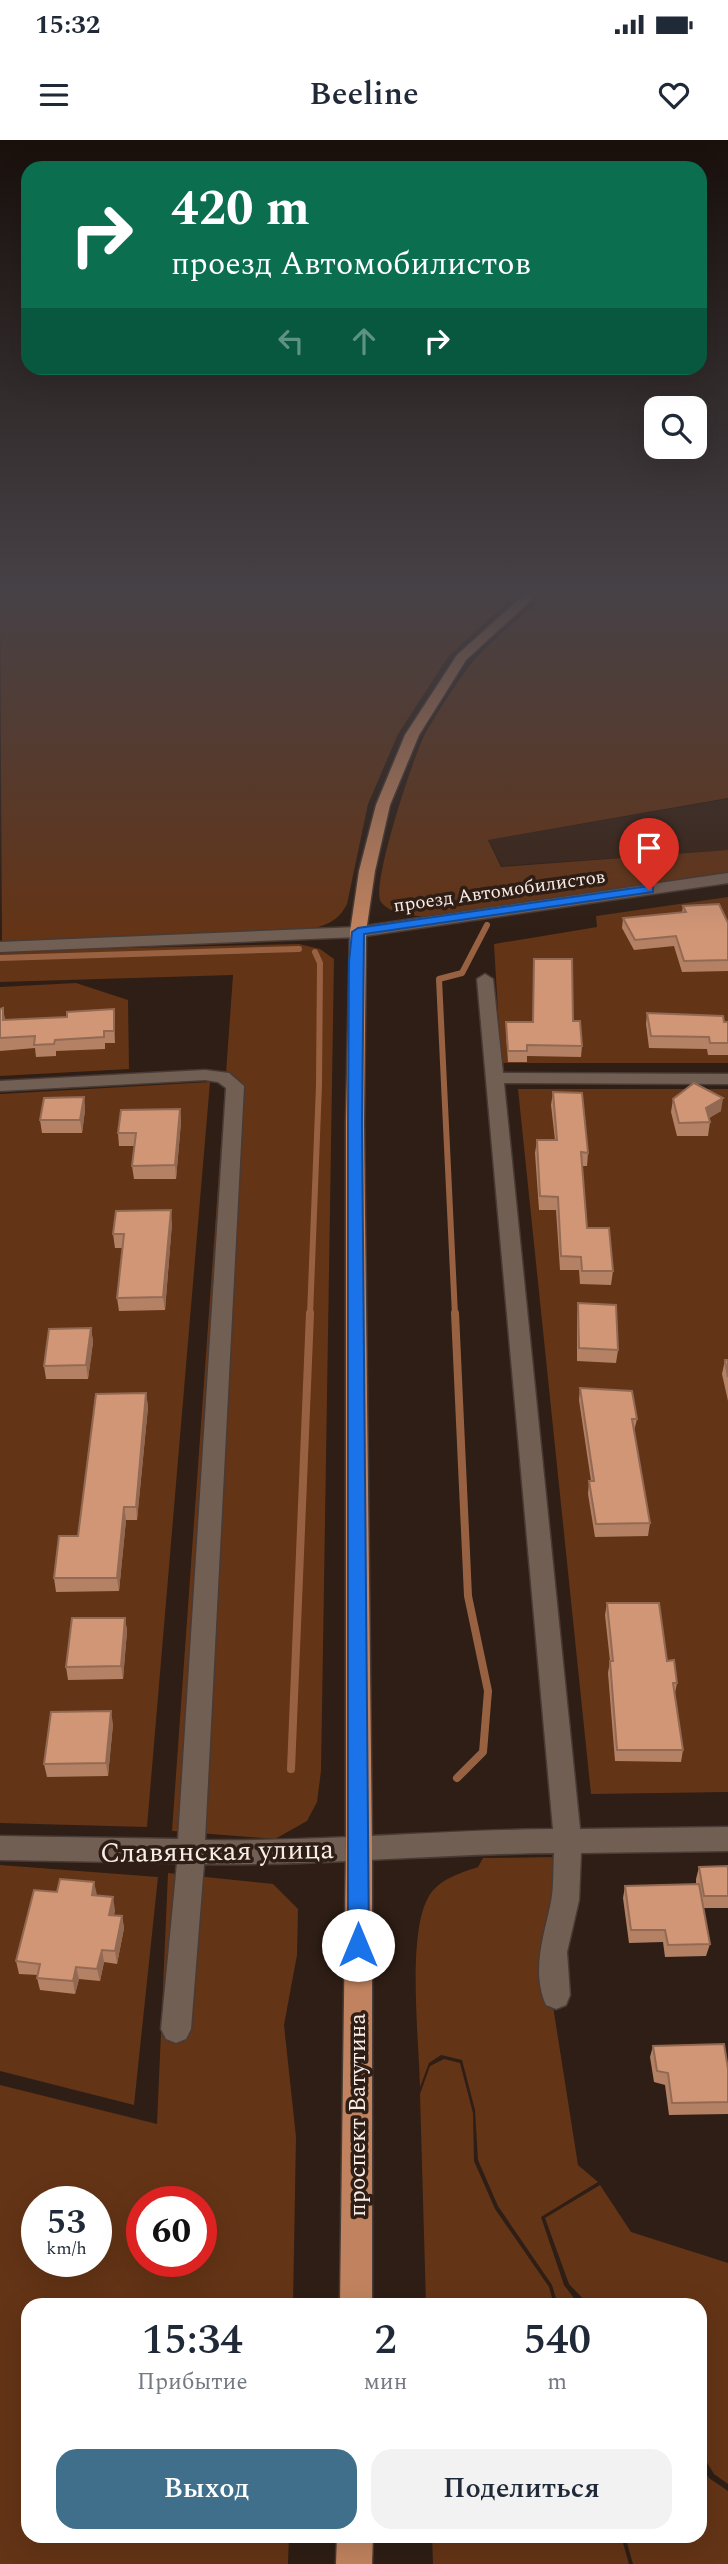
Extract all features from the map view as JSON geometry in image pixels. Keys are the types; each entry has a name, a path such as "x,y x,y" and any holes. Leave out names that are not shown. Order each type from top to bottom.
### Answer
{"main road":[{"name":"проспект Ватутина","path":"356,2298 359,1848 356,962 367,871 383,805 412,735 430,706"},
{"path":"355,2543 355,2564"}],"street":[{"name":"проезд Автомобилистов","path":"0,947 358,932 728,878"},
{"path":"485,979 568,1841 565,1900 552,1952 556,1995"},
{"path":"0,1086 205,1075 223,1077 235,1086 191,1853 176,2029"},
{"path":"494,1078 728,1079"},
{"name":"Славянская улица","path":"0,1848 261,1853 568,1841 728,1839"}],"shaded area":[{"path":"1,706 416,706 398,734 368,804 347,904 335,919 325,925 306,930 2,942"},
{"path":"442,706 728,706 728,798 488,840 501,867 728,850 728,873 426,917 390,910 381,902 379,892 387,849 402,795 423,738"},
{"path":"728,799 728,850 502,866 489,840"},
{"path":"728,897 728,1063 501,1063 494,944 597,927 596,916"},
{"path":"299,944 320,949 334,959 321,1771 317,1802 307,1821 275,1839 172,1831 233,975 0,982 0,951"},
{"path":"76,983 128,1000 129,1069 0,1076 0,987"},
{"path":"210,1082 147,1827 0,1823 0,1094"},
{"path":"518,1089 728,1089 728,1792 591,1794"},
{"path":"557,1857 555,1899 545,1955 578,2165 598,2182 541,2217 564,2285 574,2298 556,2298 552,2285 498,2206 478,2160 475,2110 462,2060 441,2055 429,2063 420,2087 416,1962 422,1915 428,1898 437,1886 478,1867 483,1858"},
{"path":"0,1865 158,1877 134,2105 0,2071"},
{"path":"168,1873 273,1884 298,1909 297,1955 284,2025 296,2137 293,2298 21,2298 21,2543 289,2543 288,2564 0,2564 0,2085 157,2124"},
{"path":"444,2059 460,2063 473,2113 474,2161 495,2209 549,2287 552,2298 426,2298 420,2094 430,2066"},
{"path":"600,2185 631,2232 728,2263 728,2484 714,2474 707,2462 707,2298 582,2298 569,2284 545,2218"},
{"path":"707,2475 728,2491 728,2564 633,2564 627,2543 707,2543"},
{"path":"432,2543 623,2543 629,2564 433,2564"}],"building":[{"path":"719,904 728,923 728,960 684,961 676,936 635,940 623,918 686,912 683,906"},
{"path":"534,959 572,959 573,1021 580,1021 582,1046 527,1045 527,1051 508,1051 506,1022 533,1022"},
{"path":"3,1008 3,1020 67,1017 67,1012 114,1009 114,1031 104,1031 104,1037 55,1040 54,1044 34,1045 35,1036 0,1038 0,1009"},
{"path":"647,1013 723,1016 724,1022 728,1022 728,1043 710,1043 709,1037 651,1036"},
{"path":"694,1083 723,1098 706,1108 710,1122 679,1123 673,1099"},
{"path":"553,1092 582,1093 588,1153 581,1152 587,1228 609,1228 613,1271 582,1271 581,1257 561,1256 558,1197 540,1196 537,1140 557,1140"},
{"path":"84,1097 80,1120 40,1120 44,1098"},
{"path":"180,1109 175,1165 132,1166 136,1133 118,1133 121,1110"},
{"path":"171,1210 163,1297 117,1298 124,1234 113,1234 116,1211"},
{"path":"578,1303 616,1305 618,1350 579,1348"},
{"path":"91,1328 86,1365 44,1366 49,1329"},
{"path":"580,1388 632,1391 637,1419 632,1419 650,1523 596,1524 589,1481 594,1481"},
{"path":"146,1393 136,1507 124,1507 117,1578 54,1578 59,1536 78,1536 96,1394"},
{"path":"607,1603 659,1603 667,1661 674,1660 677,1683 673,1683 683,1750 617,1750"},
{"path":"72,1618 125,1618 121,1666 66,1667"},
{"path":"111,1711 106,1763 44,1764 51,1712"},
{"path":"728,1866 728,1896 704,1896 699,1867"},
{"path":"60,1879 94,1882 92,1895 113,1897 109,1915 122,1916 115,1951 102,1950 97,1969 76,1967 73,1981 37,1978 40,1964 16,1961 34,1890 57,1892"},
{"path":"699,1884 710,1944 668,1945 665,1930 631,1930 625,1886"},
{"path":"724,2044 728,2069 728,2102 672,2103 668,2073 657,2071 653,2046"}],"waterway":[{"path":"455,1315 439,979 462,973 487,925"},
{"path":"0,958 299,949"},
{"path":"310,1315 319,1085 320,963 315,952"},
{"path":"291,1769 310,1313"},
{"path":"455,1313 468,1596 488,1691 483,1752 457,1778"}],"route":[{"path":"358,1945 355,1123 358,932 649,890"}]}
